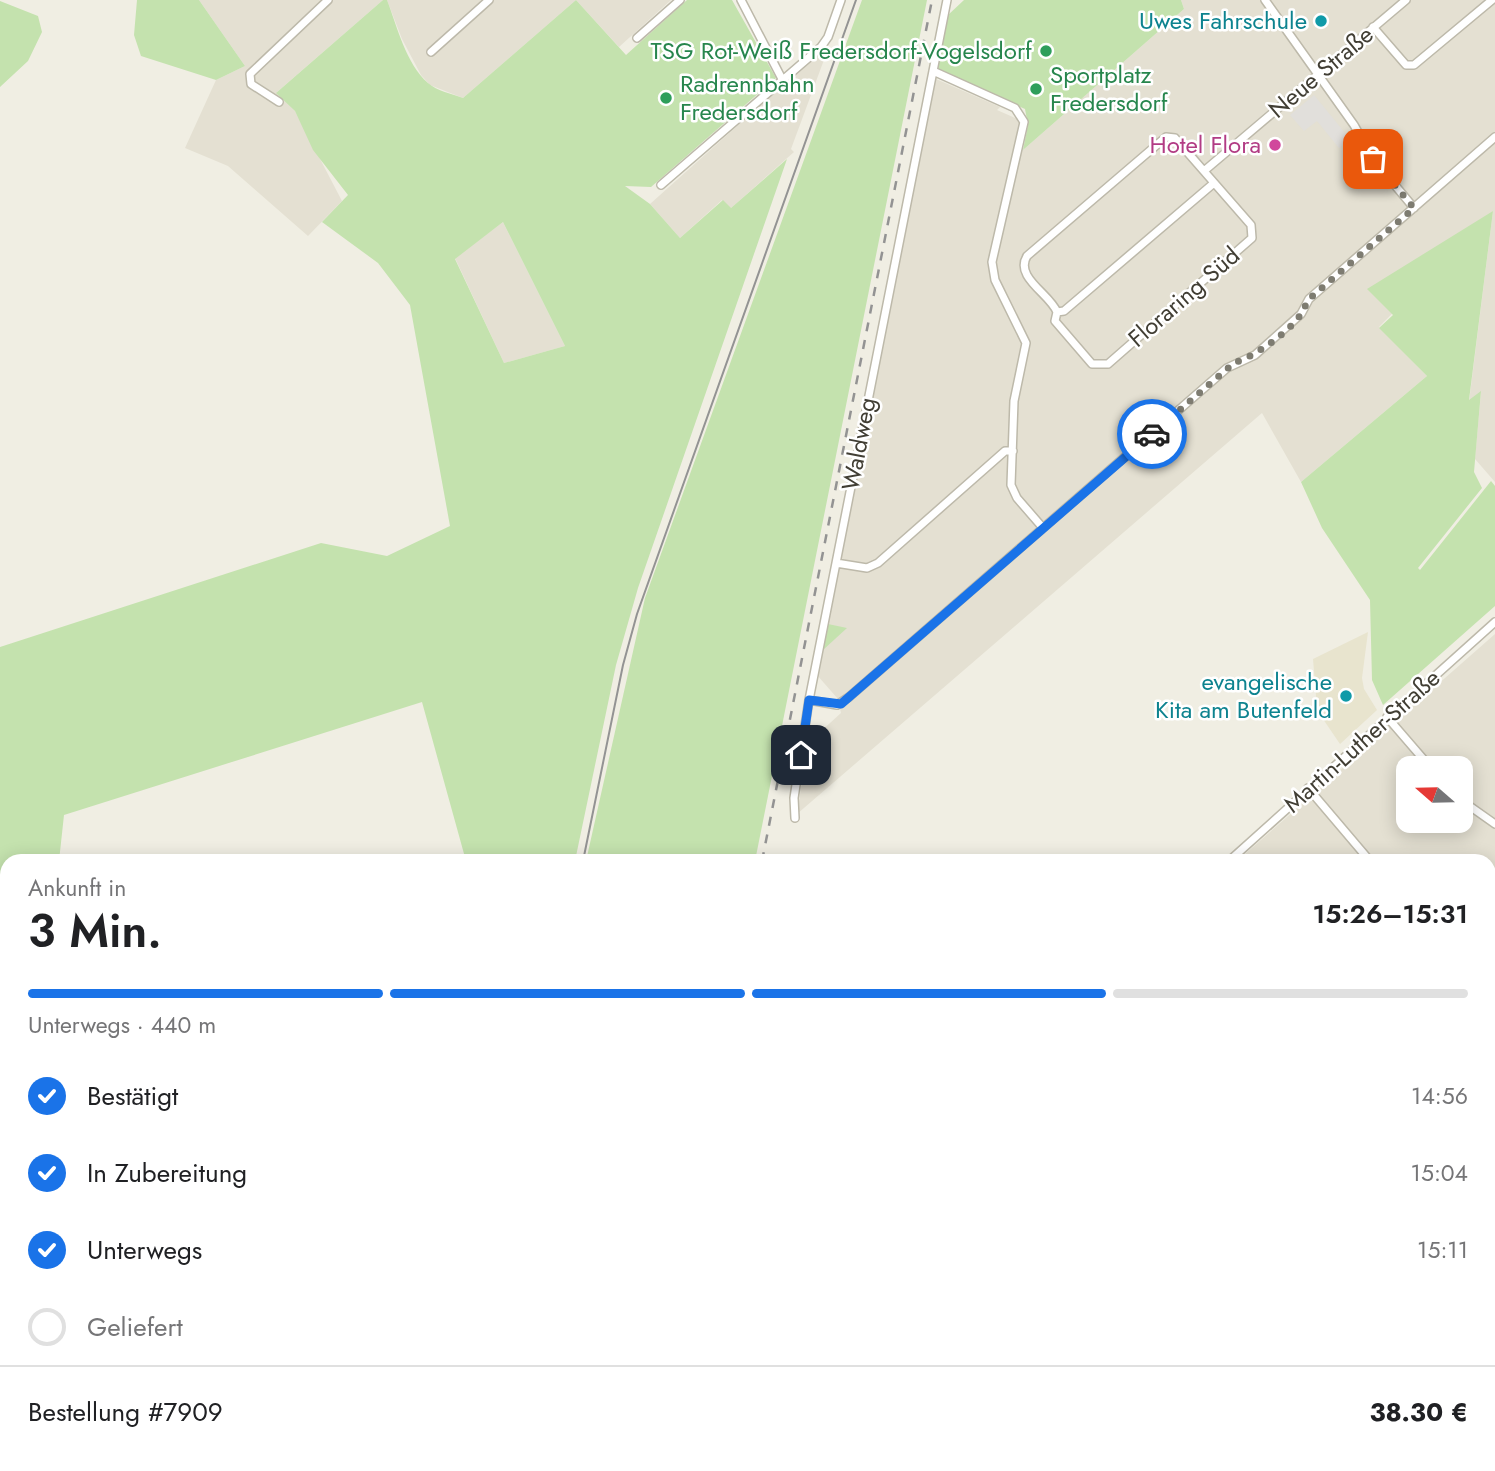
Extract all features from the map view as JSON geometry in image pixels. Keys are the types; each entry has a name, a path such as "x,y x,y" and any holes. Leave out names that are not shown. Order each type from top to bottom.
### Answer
{"street":[{"path":"279,102 251,84 250,74 328,0"},
{"path":"431,52 489,0"},
{"path":"637,38 680,0"},
{"path":"741,0 782,79"},
{"path":"661,185 828,37 841,0"},
{"name":"Waldweg","path":"795,818 794,798 809,700 947,0"},
{"path":"1265,0 1361,135 1373,159 1414,208"},
{"name":"Neue Straße","path":"1204,171 1406,0"},
{"path":"1373,27 1406,65 1414,65 1492,0"},
{"path":"933,71 1015,108 1024,121 992,262 995,280 1026,341 1014,401 1010,476 1014,493 1043,528"},
{"name":"Floraring Süd","path":"1166,137 1175,138 1214,183 1251,225 1252,238 1108,364 1092,365 1024,271 1023,262 1027,256 1166,137"},
{"path":"809,700 841,704 1227,368 1255,355 1301,314 1309,299 1495,137"},
{"path":"1056,316 1214,183"},
{"path":"836,562 867,568 878,563 1005,451 1013,451"},
{"name":"Martin-Luther-Straße","path":"1237,854 1495,622"},
{"path":"1387,718 1420,756"},
{"path":"1308,789 1364,854"},
{"path":"1474,809 1495,824"}],"shaded area":[{"path":"199,0 383,0 277,92 295,111 342,201 308,236 228,166 185,148 216,80 245,66"},
{"path":"387,0 576,0 463,98 430,85 421,75 402,39"},
{"path":"576,0 671,0 619,47"},
{"path":"1181,0 1495,0 1495,482 1475,459 1481,392 1469,402 1493,211 1379,327 1427,376 1301,482 1262,413 797,814 808,743 841,713 838,699 817,675 936,79 1000,107 997,110 1020,120 1016,138 1023,150 1184,9"},
{"path":"828,49 791,149 794,152 730,209 722,200 680,238 650,204 821,51"},
{"path":"1314,95 1350,139 1339,148 1317,121 1304,131 1290,115"},
{"path":"503,222 565,346 504,363 455,258"},
{"path":"1368,632 1362,678 1364,689 1377,710 1340,744 1323,719 1316,696 1313,659"},
{"path":"1495,634 1495,854 1245,854"}],"green space":[{"path":"137,0 199,0 245,66 216,80 141,56 134,35"},
{"path":"383,0 387,0 403,44 420,75 436,88 463,98 576,0 626,55 687,0 732,0 776,78 651,187 625,186 650,204 680,238 723,200 731,208 787,159 638,588 616,665 576,854 464,854 422,702 64,815 60,854 0,854 0,647 321,543 387,556 450,526 410,305 378,263 322,222 348,195 313,150 295,111 276,93","holes":["503,222 565,346 504,363 455,259"]},
{"path":"862,0 927,0 756,854 588,854 645,598"},
{"name":"Sportplatz Fredersdorf","path":"964,0 1181,0 1184,9 1023,150 1028,125 1025,109 934,69 947,16"},
{"path":"0,1 38,16 42,32 28,61 0,87"},
{"path":"1493,211 1469,400 1481,391 1474,472 1482,488 1418,568 1420,570 1491,481 1495,486 1495,606 1383,705 1372,680 1370,600 1322,528 1301,482 1427,376 1379,328 1393,315 1367,289"},
{"path":"828,624 847,628 823,650 827,627"}],"tram line":[{"path":"584,854 623,665 637,614 856,0"}],"railway":[{"path":"763,854 932,0"}],"way so far":[{"path":"1152,434 1234,363 1255,355 1267,345 1301,314 1309,299 1414,208 1373,159"}],"place":[{"name":"Uwes Fahrschule","path":"1321,21"},
{"name":"TSG Rot-Weiß Fredersdorf-Vogelsdorf","path":"1046,51"},
{"name":"Sportplatz Fredersdorf","path":"1036,89"},
{"name":"Radrennbahn Fredersdorf","path":"666,98"},
{"name":"Hotel Flora","path":"1275,145"},
{"name":"evangelische Kita am Butenfeld","path":"1346,696"}],"route":[{"path":"801,755 809,700 832,705 841,704 1152,434"}]}
